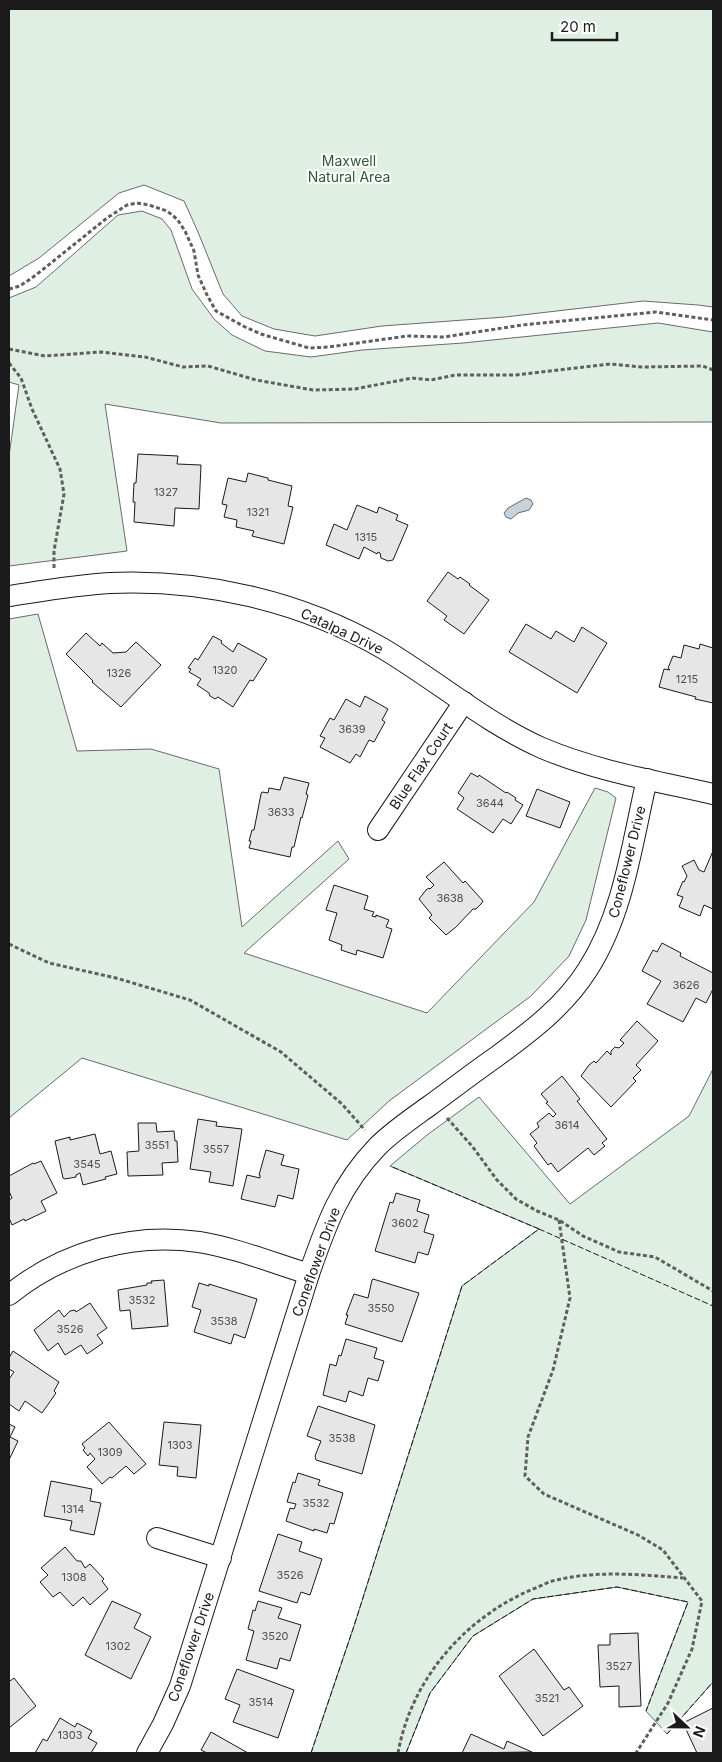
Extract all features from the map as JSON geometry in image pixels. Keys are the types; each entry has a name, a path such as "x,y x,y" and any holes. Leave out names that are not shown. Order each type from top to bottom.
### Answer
{"street":[{"name":"Catalpa Drive","path":"9,596 109,583 161,583 212,588 296,609 344,628 382,648 511,732 542,748 588,765 713,794"},
{"name":"Blue Flax Court","path":"378,830 464,702"},
{"name":"Coneflower Drive","path":"147,1753 163,1724 180,1686 326,1224 342,1193 362,1165 379,1146 405,1123 533,1030 561,1004 588,970 605,940 616,912 647,779"},
{"path":"9,1295 22,1284 58,1263 93,1249 125,1242 162,1239 199,1242 309,1274"},
{"path":"157,1538 220,1558"}],"path":[{"path":"9,289 20,286 36,276 107,218 127,205 137,203 166,211 176,219 185,231 194,252 198,275 216,311 261,334 309,348 407,336 444,337 522,325 656,312 713,320"},
{"path":"9,349 45,356 101,352 146,358 183,367 208,366 256,380 313,390 355,389 412,378 431,380 455,375 516,375 610,364 642,367 703,366 713,370"},
{"path":"9,362 22,378 32,409 60,468 64,494 54,551 54,589"},
{"path":"9,944 49,963 116,978 190,1000 280,1052 342,1104 379,1146"},
{"path":"433,1103 472,1146 497,1180 516,1199 537,1211 560,1220 583,1236 619,1252 655,1257 713,1291"},
{"path":"560,1220 570,1298 553,1370 528,1437 525,1476 544,1494 638,1534 663,1550 702,1601 692,1649 668,1703 636,1753"},
{"path":"398,1753 408,1716 432,1669 462,1634 485,1614 520,1595 556,1580 600,1574 639,1574 684,1578"}],"green space":[{"name":"Maxwell Natural Area","path":"9,9 713,9 713,307 643,301 505,317 382,326 315,336 274,329 242,316 223,294 184,201 144,185 119,193 39,258 9,276"},
{"path":"142,211 162,219 171,230 192,289 214,319 232,335 265,351 311,357 362,350 463,343 658,323 713,332 713,422 221,423 105,404 127,551 9,566 9,456 19,385 9,382 9,298 36,287 118,215"},
{"path":"38,614 77,751 151,749 219,769 242,927 338,841 349,859 244,953 427,1013 534,902 595,788 608,792 616,798 586,920 569,956 531,996 389,1101 347,1140 82,1058 9,1118 9,619"},
{"path":"713,1069 713,1682 667,1734 646,1711 688,1602 617,1587 533,1599 473,1636 430,1693 406,1753 311,1753 354,1626 462,1286 539,1229 390,1166 427,1135 479,1097 570,1204 689,1116"}],"shaded area":[{"path":"526,498 531,500 533,504 529,510 518,513 511,519 506,517 504,513 508,508"}],"building":[{"path":"138,454 178,456 177,464 201,465 199,509 175,508 174,526 134,522 134,483 136,483"},
{"path":"248,473 292,486 288,506 293,507 284,544 252,536 254,531 236,527 237,520 224,517 227,505 222,504 228,478 246,482"},
{"path":"357,505 377,513 379,507 398,515 396,520 408,525 393,560 388,561 381,558 380,553 378,552 377,554 364,547 359,559 326,545 334,524 347,530"},
{"path":"448,572 458,579 460,577 489,600 464,634 444,620 447,616 427,601"},
{"path":"526,624 551,639 556,631 574,642 582,627 607,643 577,693 509,652"},
{"path":"86,633 100,646 102,643 113,653 126,652 136,642 161,665 121,707 92,682 66,654"},
{"path":"213,636 222,641 221,643 233,652 238,643 267,659 253,681 250,680 233,707 218,697 215,699 210,696 209,693 197,685 201,679 189,672 191,669 188,668 195,658 198,660"},
{"path":"700,644 713,648 713,703 659,687 664,669 670,670 668,668 673,656 681,658 684,645 699,649"},
{"path":"365,696 388,709 382,720 385,722 374,742 369,740 360,757 356,754 350,763 320,747 325,738 320,736 330,718 334,720 346,699 360,707"},
{"path":"471,773 478,777 479,775 507,792 523,805 511,824 503,819 493,833 457,809 464,798 458,793"},
{"path":"284,777 309,783 306,794 308,795 290,857 249,848 251,841 249,841 252,830 254,830 261,794 262,792 268,793 269,788 280,790"},
{"path":"537,789 570,802 560,828 526,816"},
{"path":"713,851 713,909 704,905 700,916 679,907 683,897 677,895 687,876 682,866 694,860 699,870 704,872"},
{"path":"444,862 483,901 446,935 429,918 432,915 419,899 426,890 434,885 426,877"},
{"path":"334,885 368,896 364,909 374,912 372,916 376,917 376,915 389,920 386,927 392,929 383,958 357,950 356,955 341,950 342,945 329,940 337,913 326,910"},
{"path":"662,943 681,953 680,956 713,973 713,989 706,1003 696,998 683,1022 647,1004 661,981 642,971 653,950 657,952"},
{"path":"637,1021 658,1041 636,1065 641,1070 633,1078 636,1081 611,1107 581,1076 589,1065 594,1061 596,1063 607,1051 611,1055 611,1051 615,1047 619,1048 624,1043 620,1040"},
{"path":"562,1076 580,1099 577,1101 607,1139 602,1143 605,1146 594,1155 588,1148 558,1172 551,1163 548,1165 534,1146 537,1143 530,1134 539,1127 537,1123 549,1113 553,1117 556,1114 541,1094"},
{"path":"198,1119 217,1122 216,1126 242,1129 233,1186 209,1182 211,1172 190,1169"},
{"path":"138,1123 156,1123 157,1132 174,1131 175,1141 177,1141 178,1162 162,1163 163,1175 128,1176 127,1152 139,1151"},
{"path":"95,1134 100,1154 111,1151 117,1174 83,1185 80,1173 76,1177 63,1178 55,1141 70,1137 70,1140"},
{"path":"266,1150 284,1155 281,1165 299,1169 293,1199 278,1195 275,1207 241,1199 247,1175 260,1178 259,1175"},
{"path":"41,1161 57,1193 41,1201 46,1211 12,1225 9,1218 9,1200 12,1198 9,1191 9,1176 33,1163"},
{"path":"396,1193 420,1200 417,1211 429,1215 424,1232 434,1235 428,1255 418,1252 415,1263 375,1251 390,1202 393,1203"},
{"path":"373,1279 419,1293 402,1342 345,1324 348,1315 346,1315 354,1294 368,1298"},
{"path":"164,1280 168,1326 132,1329 130,1310 120,1311 118,1290 147,1285 147,1283 152,1283 151,1281"},
{"path":"199,1283 209,1286 209,1284 257,1299 245,1338 234,1334 231,1344 194,1332 201,1310 192,1307"},
{"path":"90,1303 107,1328 97,1335 103,1343 87,1354 81,1345 65,1355 58,1343 48,1351 34,1330 59,1310 64,1317 70,1311 75,1310 76,1312"},
{"path":"346,1339 377,1348 374,1358 384,1361 378,1381 368,1378 363,1396 349,1391 346,1402 323,1395 330,1364 336,1366"},
{"path":"13,1351 59,1382 54,1391 56,1393 42,1413 25,1401 19,1411 9,1404 9,1379 14,1372 9,1369 9,1358"},
{"path":"318,1406 375,1425 362,1474 316,1460 315,1456 321,1441 307,1436"},
{"path":"109,1422 146,1464 134,1474 126,1466 102,1484 87,1467 95,1459 90,1453 88,1456 83,1450 85,1448 82,1444"},
{"path":"164,1422 201,1425 196,1478 177,1476 178,1467 159,1465"},
{"path":"9,1424 15,1427 10,1437 18,1441 9,1460"},
{"path":"298,1473 320,1480 318,1485 343,1493 334,1524 330,1523 327,1533 314,1529 314,1531 286,1521 290,1508 294,1509 296,1504 287,1502"},
{"path":"51,1481 92,1489 90,1501 101,1503 94,1535 70,1530 72,1521 44,1516"},
{"path":"278,1534 302,1542 299,1551 322,1559 310,1595 301,1592 297,1603 259,1591"},
{"path":"65,1547 77,1561 81,1561 85,1568 90,1564 104,1579 102,1581 108,1589 90,1605 83,1597 73,1606 60,1592 53,1597 40,1582 48,1575 41,1568"},
{"path":"112,1601 141,1614 134,1628 151,1637 131,1679 85,1655"},
{"path":"258,1601 282,1608 278,1618 301,1625 290,1661 280,1658 277,1669 246,1660 254,1631 248,1629 253,1610 255,1611"},
{"path":"638,1633 641,1706 619,1707 619,1686 600,1687 598,1645 610,1645 610,1634"},
{"path":"534,1649 564,1690 569,1687 583,1706 543,1736 499,1676"},
{"path":"237,1669 294,1690 278,1738 233,1722 240,1705 225,1699"},
{"path":"14,1678 36,1706 9,1728 9,1680"},
{"path":"713,1708 713,1753 697,1753 683,1723"},
{"path":"60,1718 75,1727 77,1723 92,1731 88,1738 97,1743 91,1753 35,1753 43,1739 47,1741"},
{"path":"211,1732 248,1753 207,1753 201,1750"},
{"path":"471,1734 504,1749 507,1741 532,1752 462,1753"}],"fence":[{"path":"311,1753 354,1626 462,1286 539,1229 390,1166"},
{"path":"539,1229 713,1306"},
{"path":"406,1753 430,1693 473,1636 533,1599 617,1587 688,1602 646,1711"},
{"path":"667,1734 713,1682"}]}
